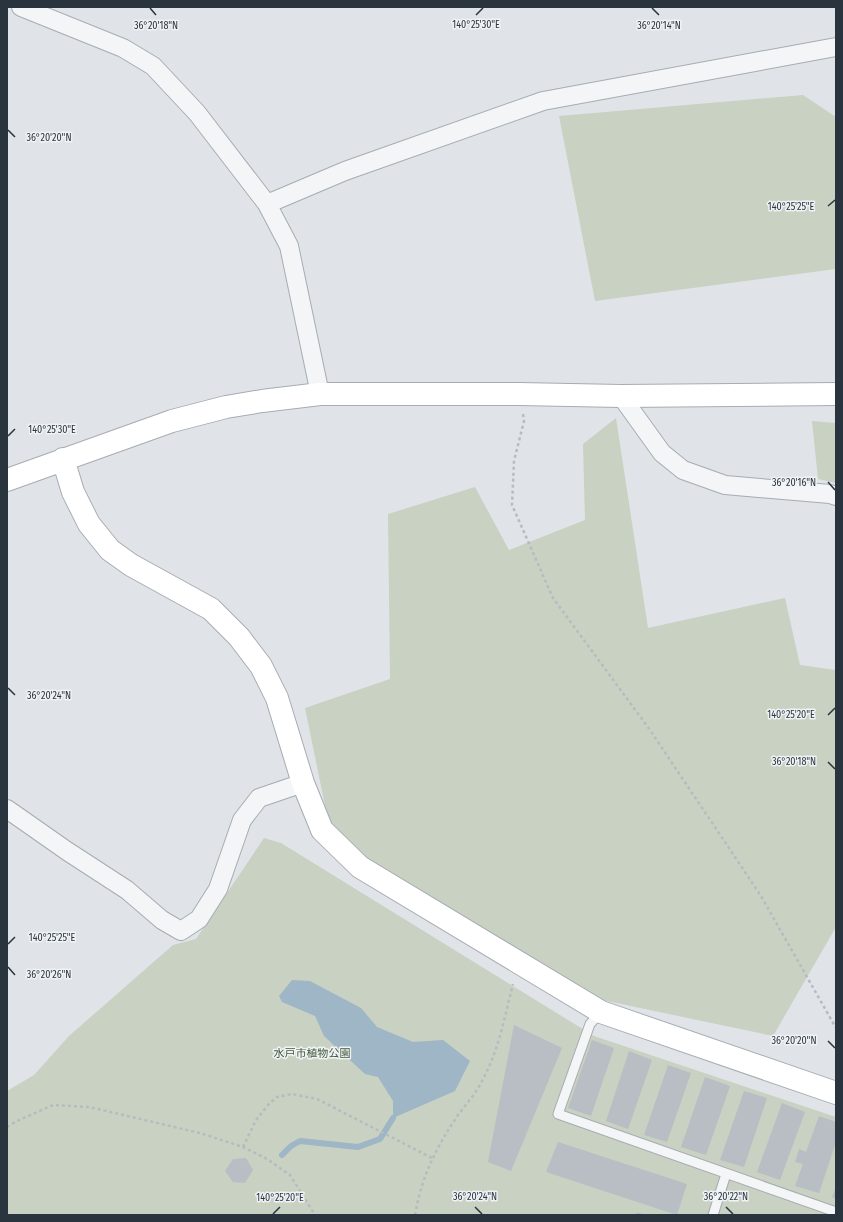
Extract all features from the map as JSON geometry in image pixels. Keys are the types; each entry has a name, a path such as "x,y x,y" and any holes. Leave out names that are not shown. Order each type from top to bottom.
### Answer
{"street":[{"path":"21,7 123,48 153,66 197,113 267,204 288,246 320,394"},
{"path":"267,204 345,171 543,101 836,47"},
{"path":"7,480 172,421 226,407 320,394 519,394 621,396 836,394"},
{"path":"621,396 662,453 683,470 725,485 830,494 836,496"},
{"path":"63,459 73,492 89,524 110,550 131,565 211,610 239,637 261,666 277,698 303,783 322,830 360,867 522,966 601,1012 836,1093"},
{"path":"7,809 67,851 127,890 162,920 181,932 199,919 218,889 242,820 259,798 303,783"}],"lane":[{"path":"601,1012 590,1024 558,1114 836,1212"},
{"path":"712,1215 726,1174"}],"path":[{"path":"519,394 524,421 514,461 512,506 553,598 650,730 761,896 836,1028"},
{"path":"416,1215 422,1184 432,1158 444,1136 484,1078 496,1046 514,980 522,966"},
{"path":"243,1147 256,1120 268,1105 277,1097 292,1094 317,1099 392,1136 432,1158"},
{"path":"7,1127 53,1105 89,1107 200,1133 243,1147 267,1159 290,1175 314,1215"}],"green space":[{"path":"803,95 836,117 836,269 595,301 559,116"},
{"path":"616,418 648,628 785,598 800,665 836,670 836,927 773,1036 588,997 346,845 328,820 305,708 390,679 388,514 475,487 509,550 585,520 583,444"},
{"path":"812,421 836,423 836,483 818,479"},
{"name":"水戸市植物公園","path":"264,838 281,843 594,1036 836,1117 836,1215 7,1215 7,1091 34,1075 69,1036 173,945 196,939"}],"water":[{"path":"292,980 310,981 361,1008 377,1027 413,1042 443,1040 470,1061 455,1091 393,1118 393,1101 378,1077 365,1074 324,1036 315,1016 282,1002 279,996"}],"building":[{"path":"514,1025 562,1048 511,1171 488,1162"},
{"path":"592,1040 614,1048 591,1116 568,1108"},
{"path":"629,1051 652,1060 628,1129 606,1121"},
{"path":"668,1065 691,1073 667,1142 644,1135"},
{"path":"705,1077 730,1086 706,1155 681,1147"},
{"path":"744,1091 767,1098 744,1167 720,1160"},
{"path":"782,1103 805,1112 780,1180 757,1172"},
{"path":"819,1116 836,1122 836,1142 819,1193 795,1186 803,1164 795,1162 799,1149 806,1152"},
{"path":"558,1142 687,1184 677,1215 546,1172"},
{"path":"246,1158 253,1170 245,1183 233,1182 225,1171 233,1159"},
{"path":"836,1187 836,1199 832,1197"},
{"path":"637,1212 645,1215 636,1215"}],"waterway":[{"path":"282,1155 291,1146 300,1141 358,1147 380,1139 393,1118"}]}
